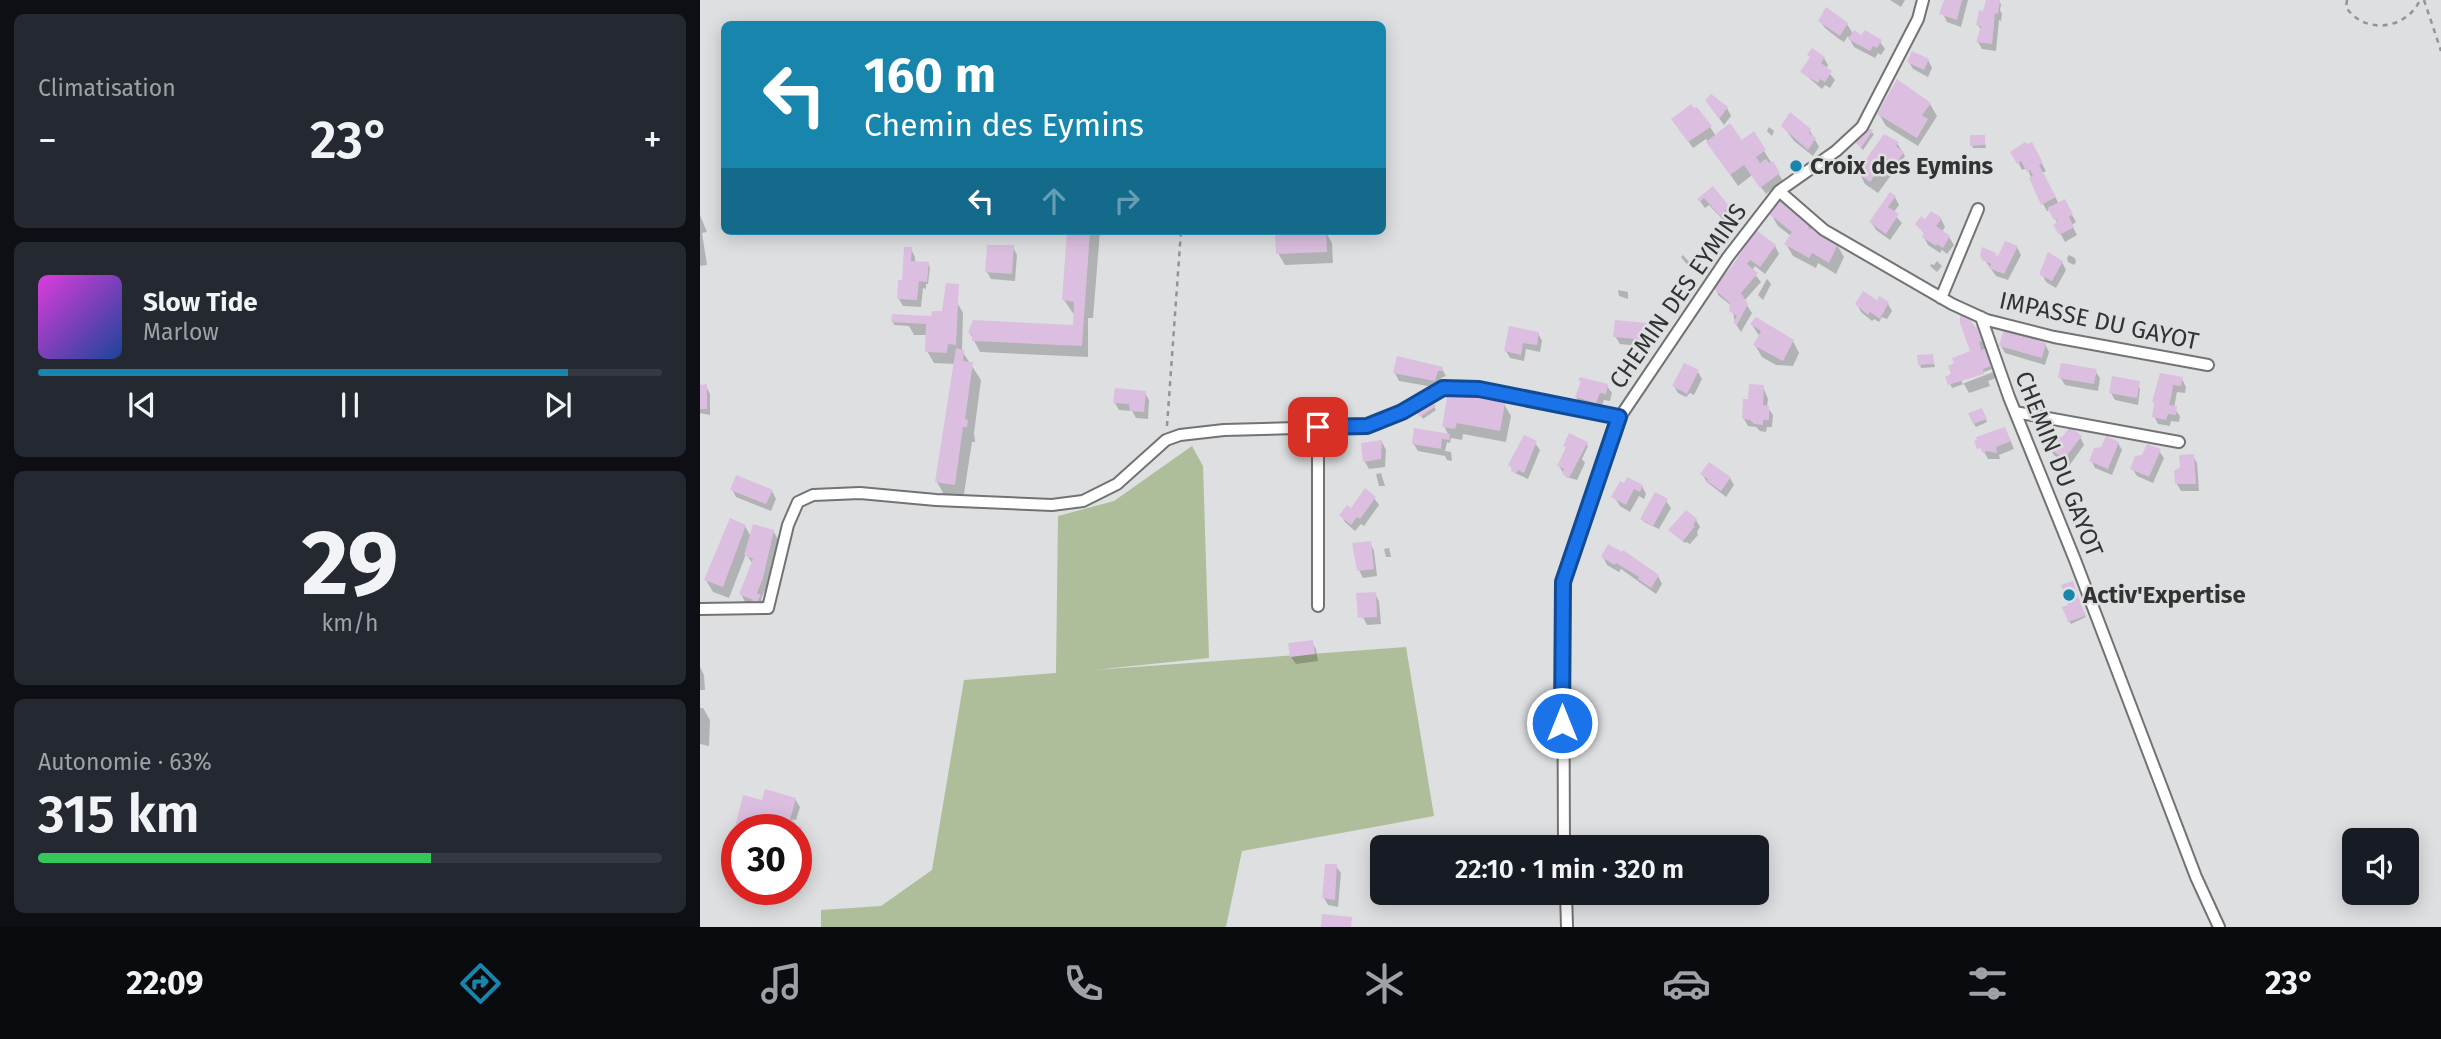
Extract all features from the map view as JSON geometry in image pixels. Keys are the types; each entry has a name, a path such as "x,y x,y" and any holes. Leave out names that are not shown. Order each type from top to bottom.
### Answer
{"street":[{"name":"CHEMIN DES EYMINS","path":"1166,440 1180,435 1224,430 1367,426 1402,412 1443,388 1479,389 1619,417 1728,257 1779,191 1836,151 1862,127 1918,19 1923,0"},
{"path":"1779,191 1824,230 1941,298 1981,317"},
{"path":"1941,298 1978,209"},
{"name":"IMPASSE DU GAYOT","path":"1981,317 2054,337 2208,365"},
{"name":"CHEMIN DU GAYOT","path":"1981,317 2015,412 2075,560 2196,877 2219,927"},
{"path":"2015,412 2179,442"},
{"path":"1564,835 1563,582 1619,417"},
{"path":"1318,427 1318,606"},
{"path":"700,609 768,608 788,525 798,502 813,495 860,493 936,500 1052,505 1083,501 1117,484 1166,440"},
{"path":"1566,905 1567,927"}],"path":[{"path":"2347,0 2346,7 2352,16 2366,24 2382,26 2397,24 2422,0 2441,51"},
{"path":"1166,440 1181,235"}],"green space":[{"path":"1192,446 1203,466 1209,658 1094,670 1406,647 1434,816 1242,851 1226,927 821,927 821,910 881,906 932,870 964,680 1056,673 1058,516 1114,501"}],"building":[{"path":"1944,0 1962,0 1957,20 1939,14"},
{"path":"1986,0 2000,0 1998,14 1995,13 1992,44 1976,42 1981,26 1976,25 1979,10 1983,11"},
{"path":"1826,7 1848,23 1840,36 1818,21"},
{"path":"1854,30 1861,35 1865,30 1882,40 1877,48 1873,46 1870,51 1848,39"},
{"path":"1812,48 1825,57 1821,63 1832,71 1825,82 1820,79 1818,83 1800,72 1810,57 1807,55"},
{"path":"1912,51 1929,59 1924,70 1907,62"},
{"path":"1897,79 1931,103 1922,115 1928,119 1917,138 1877,114"},
{"path":"1711,94 1728,107 1719,119 1705,100"},
{"path":"1691,104 1694,108 1697,107 1712,126 1688,142 1671,119"},
{"path":"1790,112 1811,129 1809,133 1816,138 1808,150 1781,126"},
{"path":"1730,123 1742,140 1754,131 1766,150 1756,157 1760,163 1766,159 1769,163 1773,161 1780,173 1760,188 1744,165 1730,175 1706,142"},
{"path":"1867,128 1873,130 1861,148 1855,142"},
{"path":"1884,134 1899,142 1896,146 1904,152 1895,165 1887,159 1870,182 1857,172"},
{"path":"1970,135 1985,135 1985,145 1970,146"},
{"path":"2025,142 2032,142 2043,163 2039,165 2056,197 2041,205 2029,178 2033,176 2030,170 2027,172 2021,161 2017,164 2010,152"},
{"path":"1713,186 1729,206 1720,216 1704,198 1700,202 1697,199"},
{"path":"1890,192 1896,196 1888,207 1899,214 1886,234 1869,222"},
{"path":"2065,199 2073,214 2069,217 2074,227 2059,235 2053,225 2058,222 2047,208"},
{"path":"1779,200 1810,224 1808,228 1838,244 1829,263 1812,253 1809,258 1784,244 1792,232 1769,214"},
{"path":"1931,211 1942,218 1936,226 1950,236 1943,248 1922,237 1924,233 1915,224 1921,216 1925,219"},
{"path":"1756,230 1776,245 1760,267 1750,260 1747,264 1758,273 1741,293 1748,304 1737,325 1733,323 1737,316 1729,311 1730,303 1713,288 1730,269"},
{"path":"1067,235 1090,235 1082,346 972,341 972,334 968,333 973,320 1073,325 1074,302 1062,300"},
{"path":"1275,235 1326,235 1327,252 1276,254"},
{"path":"2005,241 2018,246 2004,274 1989,268 1991,264 1982,260 1980,254 1982,247 1998,256"},
{"path":"987,245 1014,245 1012,274 985,272"},
{"path":"904,247 912,247 911,261 929,262 927,282 919,281 917,300 897,299 898,280 902,280"},
{"path":"2048,252 2063,261 2052,281 2040,275"},
{"path":"946,283 959,284 956,345 948,344 947,353 925,352 926,324 891,322 892,314 931,316 932,311 942,311"},
{"path":"1863,291 1877,300 1879,296 1889,302 1880,319 1870,312 1868,315 1855,304"},
{"path":"1960,312 1969,316 1974,328 1977,327 1982,341 1979,342 1981,350 1985,349 1991,366 1983,369 1984,374 1948,385 1945,377 1951,374 1948,366 1954,363 1952,358 1970,351 1960,323"},
{"path":"1756,317 1794,340 1783,361 1753,345 1761,331 1750,324"},
{"path":"1615,320 1647,323 1645,340 1613,337"},
{"path":"1509,326 1539,332 1537,345 1523,343 1521,355 1504,351"},
{"path":"2004,330 2046,343 2042,358 1999,346"},
{"path":"956,348 964,350 963,361 973,362 965,419 968,420 967,427 963,427 955,485 935,482"},
{"path":"1933,354 1934,364 1918,365 1917,355"},
{"path":"1397,356 1443,367 1442,371 1438,371 1435,381 1393,373"},
{"path":"1684,363 1699,370 1687,394 1672,386"},
{"path":"2061,363 2097,369 2094,384 2058,378"},
{"path":"2160,373 2183,377 2181,386 2173,385 2169,405 2177,406 2176,415 2168,414 2166,420 2152,417 2152,402"},
{"path":"2112,376 2140,381 2137,398 2109,393"},
{"path":"1580,377 1608,384 1606,394 1600,393 1596,403 1575,397"},
{"path":"707,384 707,409 700,409 700,385"},
{"path":"1749,384 1764,385 1763,405 1769,406 1769,420 1763,420 1763,425 1742,419 1743,399 1748,399"},
{"path":"1115,388 1146,391 1144,412 1130,411 1129,404 1113,403"},
{"path":"1448,392 1505,403 1500,431 1457,423 1455,429 1442,427"},
{"path":"1431,398 1436,406 1420,417 1414,409"},
{"path":"1982,408 1987,419 1973,424 1968,413"},
{"path":"2005,427 2011,441 1996,447 1997,453 1983,453 1980,448 1977,449 1974,441 1977,440 1976,437"},
{"path":"2070,427 2082,436 2064,459 2047,447 2055,436 2062,437"},
{"path":"1414,428 1450,434 1449,440 1442,439 1441,449 1412,444"},
{"path":"1569,433 1588,442 1569,478 1562,474 1564,469 1557,466"},
{"path":"1524,435 1537,441 1524,473 1518,470 1516,474 1508,465"},
{"path":"2106,436 2119,442 2108,469 2089,461 2094,448 2101,447"},
{"path":"1382,440 1381,459 1363,462 1361,443"},
{"path":"2147,444 2161,449 2149,477 2130,469 2135,456 2142,455"},
{"path":"2194,454 2196,484 2175,484 2174,471 2180,467 2179,455"},
{"path":"1709,462 1731,477 1721,491 1700,474"},
{"path":"736,475 773,490 766,504 730,490"},
{"path":"1627,477 1643,485 1640,492 1634,489 1626,505 1611,497 1620,481 1624,483"},
{"path":"1365,488 1376,497 1360,519 1357,517 1351,525 1339,515 1347,505 1351,508"},
{"path":"1655,492 1668,499 1653,526 1640,519"},
{"path":"1686,510 1697,519 1683,541 1668,530"},
{"path":"730,518 746,525 723,587 704,580"},
{"path":"753,524 774,530 757,593 761,595 756,603 751,605 753,600 739,594 753,559 744,555"},
{"path":"1371,541 1374,569 1357,571 1352,543"},
{"path":"1608,544 1622,552 1623,550 1659,575 1651,588 1638,579 1639,577 1601,557"},
{"path":"2073,581 2085,616 2068,622 2062,607 2068,605 2061,585"},
{"path":"1376,592 1377,617 1358,618 1356,593"},
{"path":"1313,640 1315,654 1290,657 1288,643"},
{"path":"765,789 796,798 792,814 738,814 743,795 762,800"},
{"path":"1325,864 1337,864 1335,900 1322,898"},
{"path":"1322,914 1352,917 1351,927 1321,927"}],"place":[{"name":"Croix des Eymins","path":"1796,166"},
{"name":"Activ'Expertise","path":"2069,595"}],"route":[{"path":"1318,427 1367,426 1402,412 1443,388 1479,389 1619,417 1563,582 1562,723"}]}
